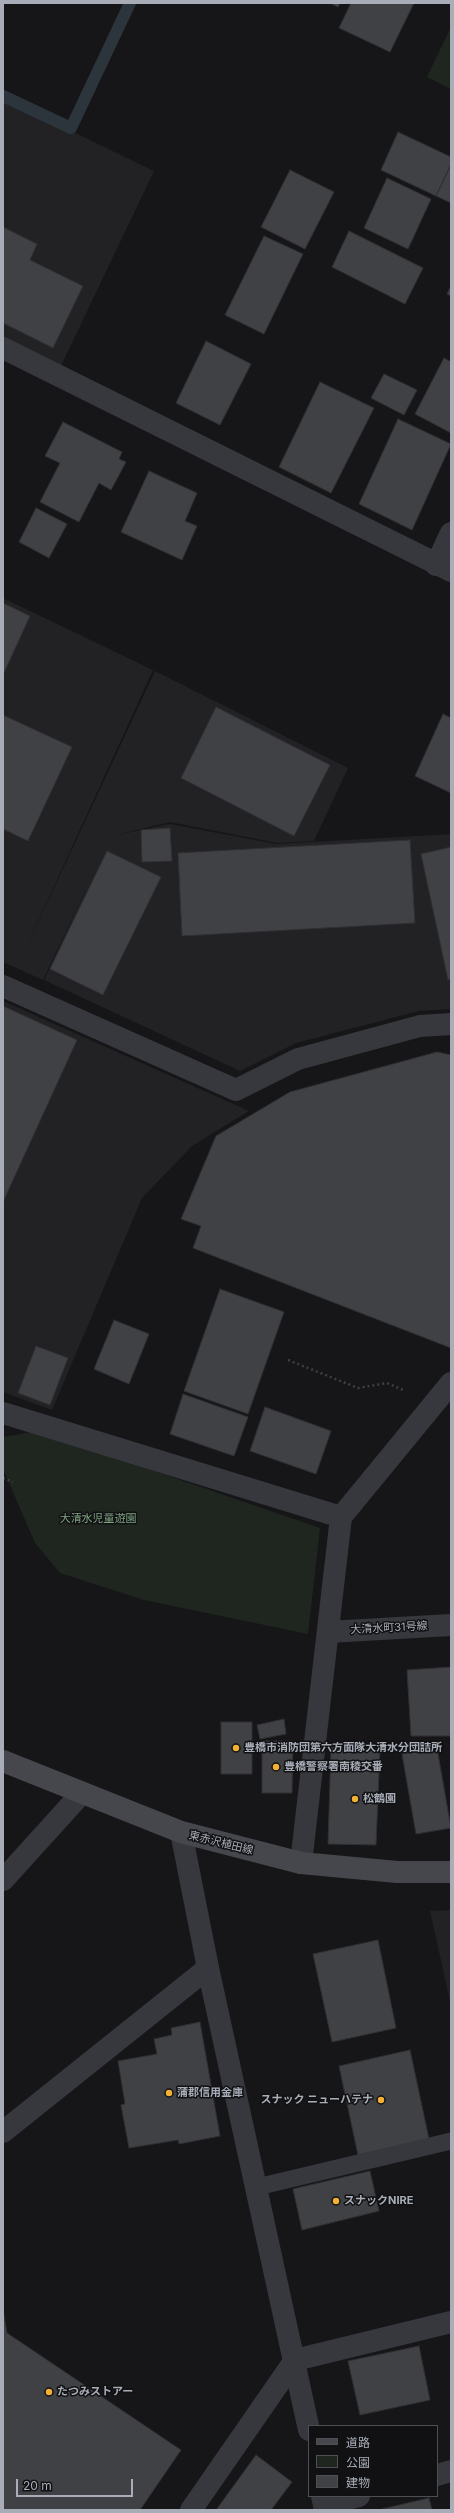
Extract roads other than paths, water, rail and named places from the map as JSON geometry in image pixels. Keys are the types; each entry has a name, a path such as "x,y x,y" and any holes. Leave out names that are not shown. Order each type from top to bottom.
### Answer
{"main road":[{"name":"東赤沢植田線","path":"3,1761 81,1794 181,1832 301,1863 397,1872 451,1872"}],"street":[{"path":"3,348 444,568 451,533"},
{"path":"3,986 236,1090 298,1059 420,1026 451,1024"},
{"path":"301,1863 341,1517 451,1383"},
{"path":"3,1413 341,1517"},
{"name":"大清水町31号線","path":"328,1632 451,1625"},
{"path":"3,1880 81,1794"},
{"path":"181,1832 208,1968 308,2425"},
{"path":"3,2132 208,1968"},
{"path":"192,2510 295,2360 451,2322"},
{"path":"438,2475 451,2471"},
{"path":"324,2504 355,2497"}],"lane":[{"path":"257,2187 451,2141"}],"waterway":[{"path":"3,96 71,128 130,3"}],"place":[{"name":"豊橋市消防団第六方面隊大清水分団詰所","path":"236,1748"},
{"name":"豊橋警察署南稜交番","path":"276,1767"},
{"name":"松鶴園","path":"355,1799"},
{"name":"蒲郡信用金庫","path":"169,2093"},
{"name":"スナック ニューハテナ","path":"381,2100"},
{"name":"スナックNIRE","path":"336,2201"},
{"name":"たつみストアー","path":"49,2392"}],"park label":[{"name":"大清水児童遊園","path":"98,1519"}]}
